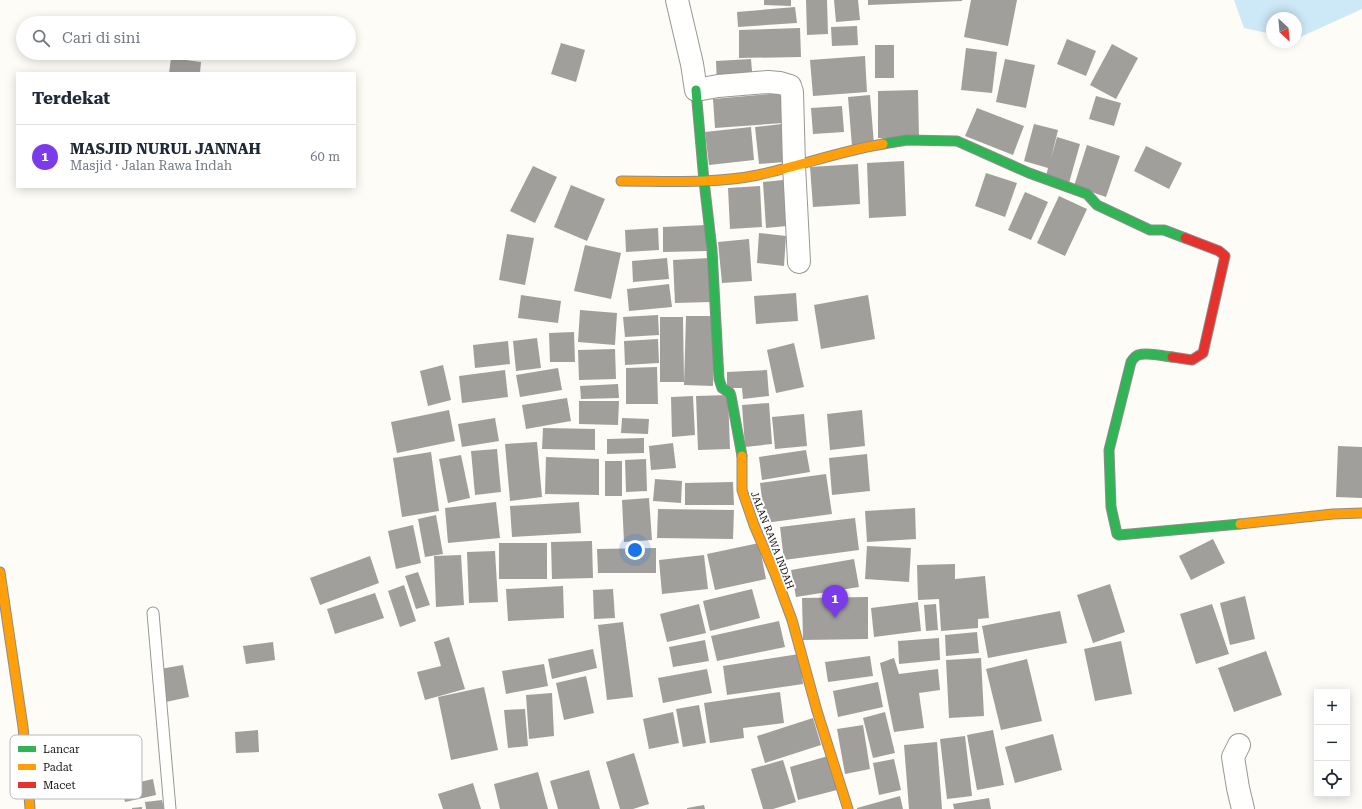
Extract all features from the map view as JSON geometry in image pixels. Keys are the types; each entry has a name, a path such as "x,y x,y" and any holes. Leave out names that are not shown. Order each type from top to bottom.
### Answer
{"street":[{"path":"677,0 692,64 696,90 718,86 768,82 790,86 792,92 799,262"},
{"name":"JALAN RAWA INDAH","path":"696,90 712,250 719,380 722,388 732,396 742,454 742,490 754,525 775,574 792,620 817,711 848,809"},
{"path":"621,181 725,180 758,175 854,149 907,140 957,141 1029,173 1087,194 1097,205 1150,230 1164,230 1219,251 1225,256 1203,353 1192,360 1154,355 1139,355 1136,356 1131,362 1109,450 1111,507 1117,534 1255,523 1333,514 1362,513"},
{"path":"0,572 7,610 23,735"},
{"path":"1239,744 1233,758 1243,809"},
{"path":"30,799 30,809"}],"lane":[{"path":"153,613 170,809"}],"water":[{"path":"1234,0 1362,0 1362,9 1302,36 1302,12 1266,12 1266,33 1244,28"}],"building":[{"path":"764,0 791,0 791,6 764,5"},
{"path":"806,0 827,0 828,34 807,35"},
{"path":"834,0 858,0 860,20 836,22"},
{"path":"868,0 962,0 962,1 868,5"},
{"path":"971,0 1017,0 1008,46 964,37"},
{"path":"795,7 797,23 738,27 737,12"},
{"path":"857,26 858,45 832,46 831,27"},
{"path":"800,28 801,57 739,58 739,30"},
{"path":"1067,39 1096,51 1086,76 1057,64"},
{"path":"561,43 585,50 576,82 551,74"},
{"path":"1112,44 1138,58 1116,99 1090,85"},
{"path":"875,45 894,45 894,78 875,78"},
{"path":"966,48 997,52 992,93 961,90"},
{"path":"865,56 867,92 813,96 810,60"},
{"path":"751,59 753,83 717,85 716,61"},
{"path":"1005,59 1035,65 1026,108 996,102"},
{"path":"171,60 201,62 200,72 169,72"},
{"path":"918,90 919,138 878,138 878,91"},
{"path":"781,93 783,123 715,128 713,99"},
{"path":"870,95 874,144 852,146 848,97"},
{"path":"1096,96 1121,103 1114,126 1089,119"},
{"path":"842,106 844,132 813,134 811,108"},
{"path":"977,108 1024,126 1013,155 965,136"},
{"path":"782,124 785,162 759,164 755,127"},
{"path":"1034,124 1058,130 1051,159 1057,137 1080,144 1069,183 1046,176 1048,168 1024,161"},
{"path":"751,127 754,160 709,165 705,132"},
{"path":"1087,145 1120,156 1106,197 1074,186"},
{"path":"1146,146 1182,163 1169,189 1134,171"},
{"path":"904,161 906,216 869,218 867,163"},
{"path":"858,164 860,204 813,207 810,167"},
{"path":"533,166 557,177 535,223 510,211"},
{"path":"986,173 1017,183 1005,217 975,206"},
{"path":"793,179 797,225 766,228 763,182"},
{"path":"571,185 605,199 587,241 554,227"},
{"path":"760,186 762,227 730,229 728,188"},
{"path":"1025,192 1048,202 1031,240 1008,230"},
{"path":"1059,196 1087,209 1065,256 1037,243"},
{"path":"706,225 707,251 663,252 663,227"},
{"path":"658,228 659,250 626,252 625,230"},
{"path":"759,233 786,236 784,266 757,263"},
{"path":"507,234 534,238 525,285 499,280"},
{"path":"749,239 752,281 722,283 718,242"},
{"path":"585,245 621,253 611,299 574,291"},
{"path":"667,258 669,279 633,282 632,261"},
{"path":"709,258 711,302 675,303 673,260"},
{"path":"669,284 672,307 629,311 627,289"},
{"path":"796,293 798,321 756,324 754,296"},
{"path":"521,295 561,301 558,323 518,318"},
{"path":"868,295 875,339 821,349 814,305"},
{"path":"580,310 617,313 615,345 578,342"},
{"path":"658,315 659,335 625,337 623,317"},
{"path":"686,316 714,316 713,386 684,385"},
{"path":"660,317 683,317 684,382 660,382"},
{"path":"574,332 575,362 550,362 549,333"},
{"path":"537,338 541,368 516,371 513,341"},
{"path":"658,339 659,363 625,365 624,341"},
{"path":"508,341 510,364 475,368 473,345"},
{"path":"794,343 804,387 776,393 767,350"},
{"path":"615,349 616,379 579,380 578,350"},
{"path":"443,365 451,400 428,406 420,371"},
{"path":"657,367 658,404 626,404 626,368"},
{"path":"558,368 562,390 520,397 516,375"},
{"path":"505,370 508,397 462,403 459,376"},
{"path":"767,370 769,396 743,399 742,388 727,388 727,372"},
{"path":"618,384 619,398 581,399 580,386"},
{"path":"728,395 730,449 698,450 696,396"},
{"path":"693,396 695,435 672,437 671,397"},
{"path":"567,398 571,421 526,429 522,405"},
{"path":"579,401 619,401 618,425 579,424"},
{"path":"769,403 772,444 745,447 742,405"},
{"path":"449,410 455,441 397,453 391,422"},
{"path":"862,410 865,446 830,450 827,414"},
{"path":"804,414 807,446 775,449 772,417"},
{"path":"495,418 499,441 462,447 458,424"},
{"path":"622,418 649,419 648,434 621,433"},
{"path":"543,428 595,429 595,450 542,449"},
{"path":"644,438 644,453 607,454 607,439"},
{"path":"537,442 542,497 510,501 505,444"},
{"path":"673,443 676,468 651,470 649,446"},
{"path":"1338,446 1362,447 1362,498 1336,497"},
{"path":"497,449 501,492 475,495 471,451"},
{"path":"806,450 810,472 762,480 759,457"},
{"path":"431,452 439,511 402,517 393,458"},
{"path":"867,454 870,491 832,495 829,458"},
{"path":"461,455 470,498 448,503 439,459"},
{"path":"546,457 599,459 599,495 545,494"},
{"path":"646,459 647,491 626,492 625,460"},
{"path":"605,461 622,461 622,496 605,496"},
{"path":"826,474 832,514 765,523 760,483"},
{"path":"655,479 682,481 681,503 653,501"},
{"path":"733,482 734,505 685,505 685,483"},
{"path":"649,498 652,540 624,542 622,500"},
{"path":"496,502 500,538 448,543 445,508"},
{"path":"579,502 581,533 512,537 510,506"},
{"path":"915,508 916,539 867,542 865,511"},
{"path":"658,509 734,510 733,539 657,538"},
{"path":"436,515 443,554 425,557 418,519"},
{"path":"855,518 859,550 784,560 780,527"},
{"path":"413,525 421,563 396,569 388,531"},
{"path":"1213,539 1225,563 1191,580 1179,556"},
{"path":"592,541 593,578 552,579 551,542"},
{"path":"499,543 547,543 547,579 499,579"},
{"path":"759,543 766,579 715,590 707,554"},
{"path":"867,546 911,548 909,582 865,579"},
{"path":"656,548 656,573 598,573 597,549"},
{"path":"495,551 498,602 469,603 467,552"},
{"path":"461,555 464,605 436,607 434,556"},
{"path":"704,555 708,589 662,594 659,560"},
{"path":"370,556 379,583 320,605 310,578"},
{"path":"854,559 859,587 796,597 791,570"},
{"path":"955,564 955,579 985,576 989,618 978,619 978,628 941,631 939,599 918,600 917,565"},
{"path":"418,572 430,605 416,609 405,576"},
{"path":"1110,584 1125,632 1093,643 1077,595"},
{"path":"404,585 416,621 400,627 388,591"},
{"path":"563,586 564,618 508,621 506,589"},
{"path":"613,589 615,618 594,619 593,590"},
{"path":"752,589 760,618 710,631 703,601"},
{"path":"375,593 384,618 335,634 327,609"},
{"path":"1245,596 1255,639 1230,645 1220,603"},
{"path":"868,597 868,639 803,640 802,598"},
{"path":"918,602 921,631 874,637 871,608"},
{"path":"699,604 706,633 667,642 660,614"},
{"path":"936,604 938,630 926,631 924,605"},
{"path":"1212,604 1229,654 1196,664 1180,614"},
{"path":"1060,611 1067,643 988,658 982,626"},
{"path":"779,621 785,647 717,661 711,636"},
{"path":"623,622 633,697 607,700 598,625"},
{"path":"977,632 979,653 946,656 945,635"},
{"path":"449,637 465,689 425,700 417,672 441,666 434,642"},
{"path":"939,638 940,660 899,664 898,641"},
{"path":"705,640 709,661 673,667 669,647"},
{"path":"1121,641 1132,694 1095,701 1084,649"},
{"path":"273,642 275,660 246,664 243,646"},
{"path":"593,649 597,668 552,679 548,659"},
{"path":"1266,651 1282,695 1234,712 1218,668"},
{"path":"799,654 803,684 727,695 723,666"},
{"path":"870,656 873,676 828,682 825,662"},
{"path":"894,658 899,674 938,669 940,690 919,693 924,728 894,732 880,663"},
{"path":"981,658 984,716 949,718 946,660"},
{"path":"1027,659 1042,721 1001,730 986,669"},
{"path":"544,664 548,686 506,694 502,671"},
{"path":"183,665 189,697 166,702 160,669"},
{"path":"707,669 712,693 663,703 658,678"},
{"path":"586,676 594,713 564,720 556,683"},
{"path":"878,682 883,707 838,717 833,691"},
{"path":"484,687 498,750 451,760 438,697"},
{"path":"780,692 784,723 743,728 744,738 710,743 704,703"},
{"path":"552,693 554,736 529,739 526,695"},
{"path":"699,705 706,743 683,747 676,709"},
{"path":"525,709 528,746 508,748 504,710"},
{"path":"673,712 679,743 649,749 643,719"},
{"path":"885,712 895,753 873,758 863,718"},
{"path":"813,718 821,745 765,763 757,736"},
{"path":"863,725 870,769 845,774 837,729"},
{"path":"258,730 259,752 236,753 235,732"},
{"path":"993,730 1004,785 977,790 967,735"},
{"path":"1053,734 1062,770 1015,783 1005,747"},
{"path":"965,736 972,796 947,799 940,739"},
{"path":"937,742 942,809 909,809 904,745"},
{"path":"634,753 649,804 633,809 620,809 606,762"},
{"path":"828,756 837,790 798,800 790,767"},
{"path":"894,759 901,790 879,795 873,763"},
{"path":"783,760 796,802 773,809 763,809 751,769"},
{"path":"589,770 600,809 558,809 550,781"},
{"path":"538,772 548,809 500,809 494,784"},
{"path":"153,779 156,795 142,798 142,781"},
{"path":"473,783 481,809 443,809 438,794"},
{"path":"900,796 903,809 857,809 857,808"},
{"path":"989,798 991,809 954,809 953,804"},
{"path":"124,799 138,799 125,802"},
{"path":"162,800 164,809 146,809 145,802"},
{"path":"704,805 705,809 687,809 687,808"},
{"path":"142,807 142,809 132,809 132,808"}],"traffic: fast":[{"path":"696,90 712,250 719,379 722,388 730,393 731,396 742,456"},
{"path":"883,144 907,140 957,141 1029,173 1087,194 1097,205 1150,230 1164,230 1185,238"},
{"path":"1172,357 1142,354 1136,356 1131,362 1109,450 1111,507 1117,534 1240,524"}],"traffic: slow":[{"path":"621,181 707,181 742,178 883,144"},
{"path":"742,456 742,490 754,525 775,574 792,620 817,711 848,809"},
{"path":"1240,524 1333,514 1362,513"},
{"path":"0,572 24,735"},
{"path":"29,799 30,809"}],"traffic: jam":[{"path":"1172,357 1192,360 1203,353 1225,256 1219,251 1185,238"}],"place":[{"name":"MASJID NURUL JANNAH","path":"835,618"}]}
